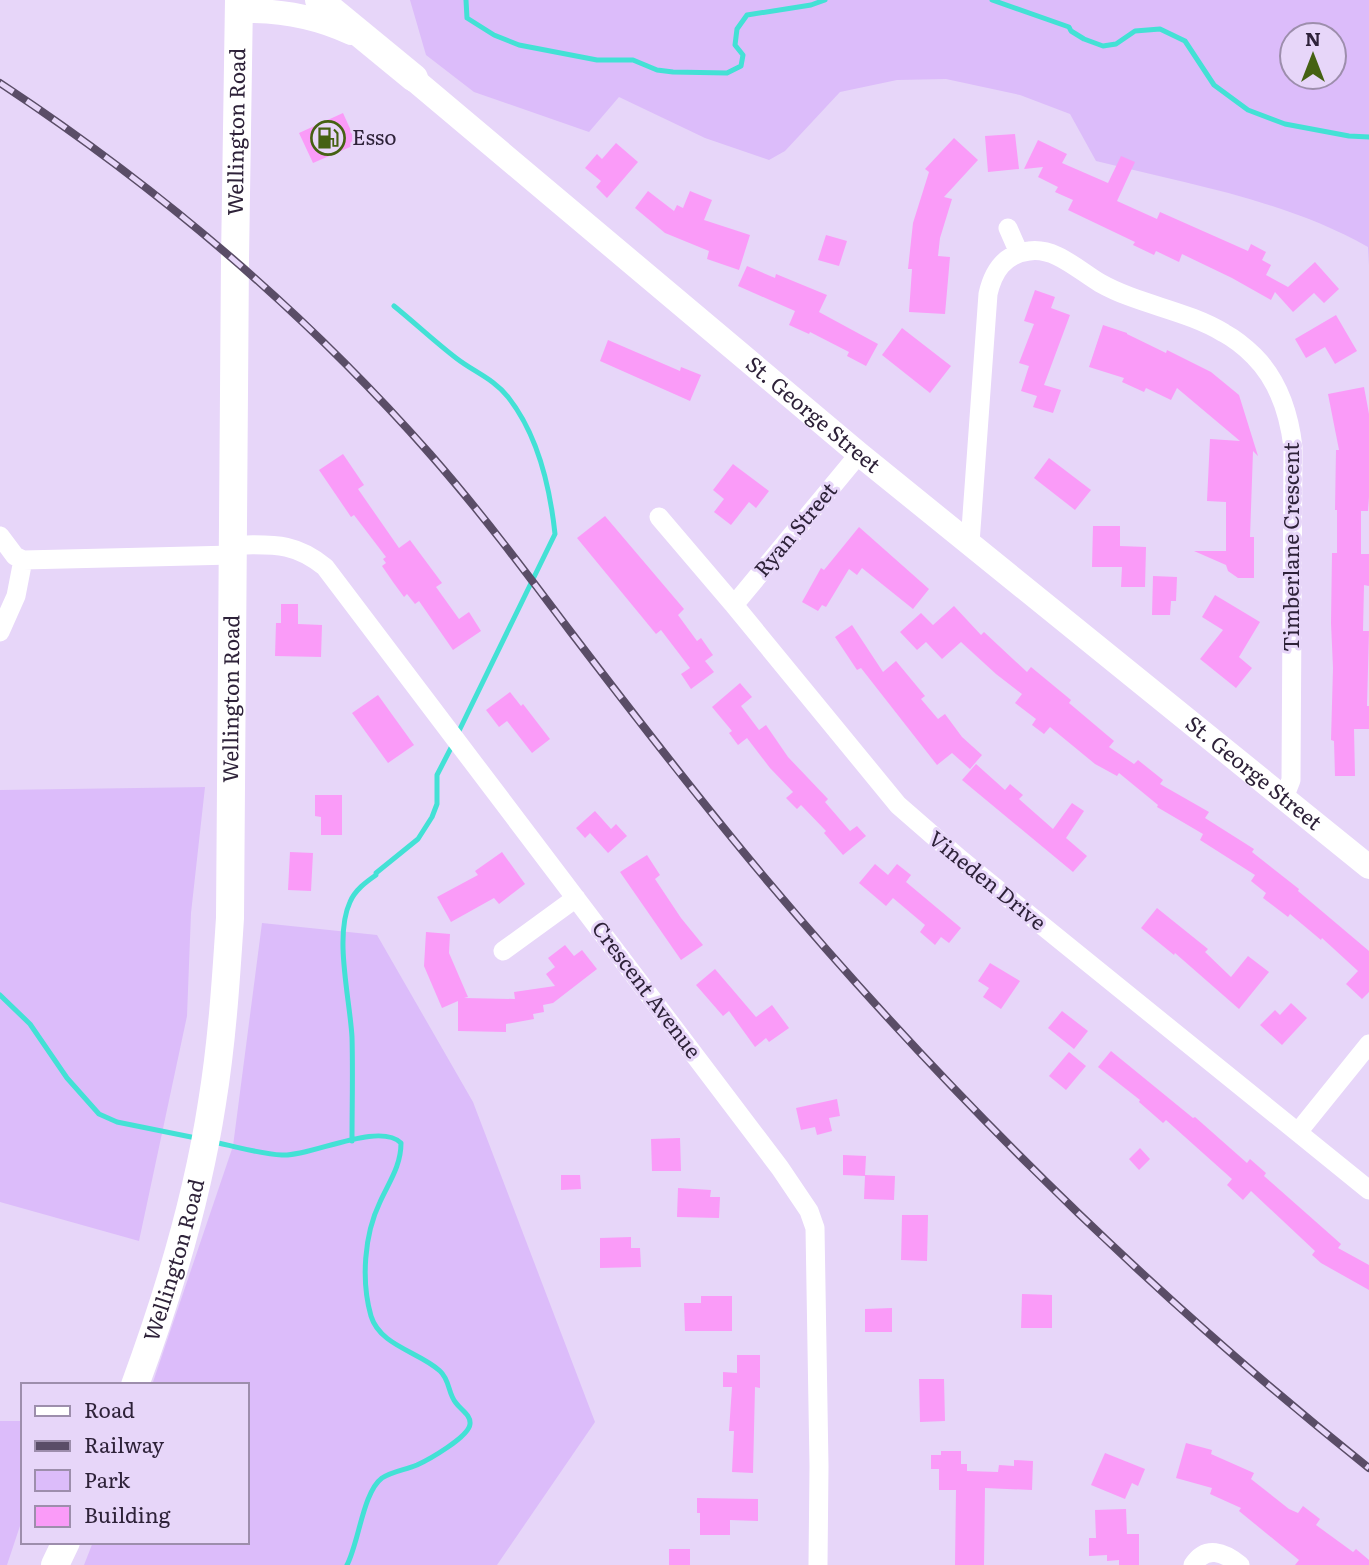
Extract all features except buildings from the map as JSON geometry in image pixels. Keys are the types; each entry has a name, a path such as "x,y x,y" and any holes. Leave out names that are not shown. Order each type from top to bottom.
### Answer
{"main road":[{"path":"318,0 414,78"},
{"name":"Wellington Road","path":"136,1383 171,1283 190,1211 210,1115 219,1056 230,918 239,6"},
{"path":"55,1565 65,1544"}],"street":[{"name":"St. George Street","path":"239,6 296,14 325,22 359,38 414,78 859,454 1369,867"},
{"path":"970,543 988,294 1002,262 1019,253 1008,228"},
{"name":"Timberlane Crescent","path":"1019,253 1044,250 1116,291 1207,324 1224,333 1253,355 1279,392 1291,427 1294,475 1291,780 1284,798"},
{"name":"Ryan Street","path":"734,605 859,454"},
{"name":"Vineden Drive","path":"659,517 898,805 960,859 1369,1189"},
{"path":"0,536 16,556 23,560 16,597 0,632"},
{"name":"Crescent Avenue","path":"23,560 291,547 308,553 325,567 780,1167 809,1211 815,1228 818,1565"},
{"path":"503,951 576,898"},
{"path":"1298,1132 1369,1044"},
{"path":"1193,1565 1200,1556 1213,1552 1227,1555 1240,1565"}],"green space":[{"path":"410,0 1369,0 1369,265 1368,247 1303,217 1235,195 1096,161 1070,114 1020,95 946,79 897,80 840,92 785,151 769,160 705,138 619,97 589,132 474,92 426,55"},
{"path":"205,787 191,913 187,1016 139,1241 0,1202 0,790"},
{"path":"262,923 377,935 473,1102 595,1422 497,1565 84,1565 92,1544 248,1544 248,1383 153,1383 233,1146"},
{"path":"0,1421 21,1421 21,1523 7,1565 0,1565"}],"waterway":[{"path":"466,0 467,18 494,35 519,45 597,60 633,60 657,70 727,73 741,66 743,55 735,45 737,29 747,15 811,5 825,0"},
{"path":"992,0 1069,27 1084,39 1103,46 1116,44 1135,31 1160,29 1185,41 1214,85 1248,110 1285,124 1369,137"},
{"path":"394,306 448,352 490,380 508,397 535,445 553,516 555,534 457,735"},
{"path":"352,1141 352,1037 344,968 345,916 358,890 418,839 432,817 437,804 437,775 453,744"},
{"path":"0,995 30,1024 67,1078 99,1114 117,1122 196,1138"},
{"path":"213,1142 282,1155 377,1136 391,1137 401,1143 397,1167 375,1215 367,1243 365,1273 371,1316 383,1335 440,1371 453,1399 467,1415 470,1424 463,1435 438,1453 417,1465 382,1478 370,1494 347,1565"}],"railway":[{"path":"0,83 117,165 173,209 227,254 332,350 449,476 715,817 905,1037 1052,1188 1129,1261 1207,1332 1369,1468"}],"place":[{"name":"Esso","path":"328,138"}]}
